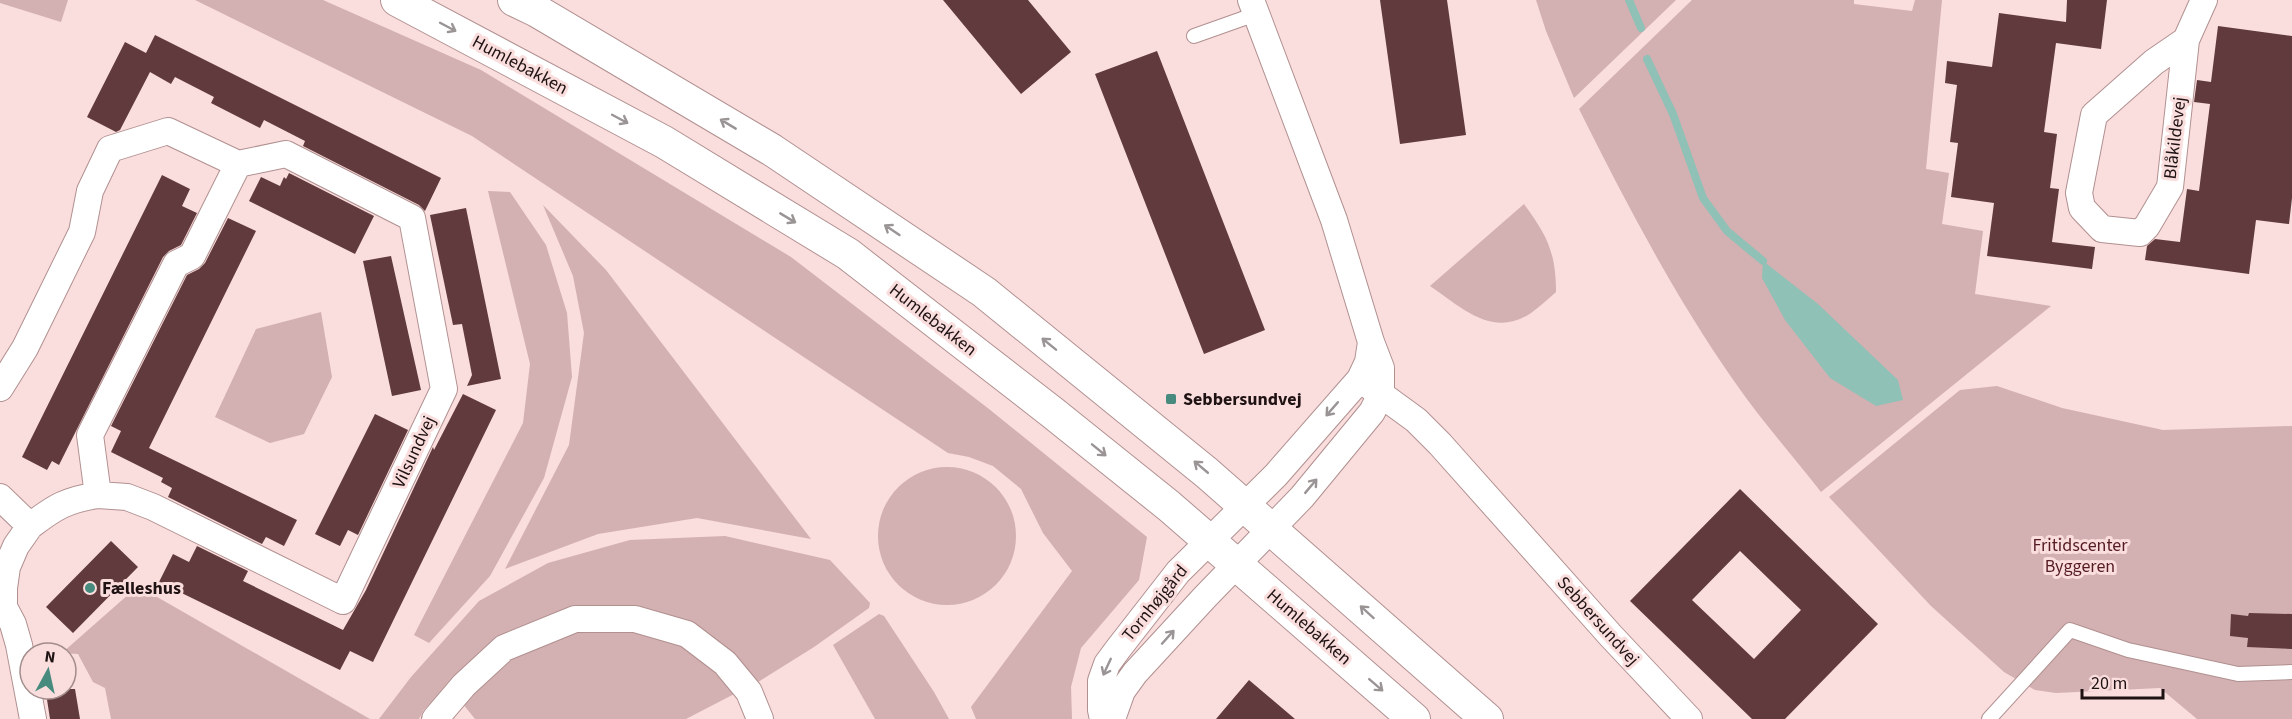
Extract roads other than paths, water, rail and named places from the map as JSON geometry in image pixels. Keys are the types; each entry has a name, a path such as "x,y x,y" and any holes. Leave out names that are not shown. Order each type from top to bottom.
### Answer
{"street":[{"name":"Humlebakken","path":"397,0 664,142 848,254 1053,413 1209,540 1414,719"},
{"path":"514,0 537,11 772,150 984,292 1143,420 1245,506 1487,719"},
{"name":"Blåkildevej","path":"2186,40 2154,62 2094,115 2079,193 2082,208 2102,229 2140,233 2147,226 2170,187 2186,40 2204,0"},
{"path":"1254,7 1335,220 1371,342 1381,368 1381,394 1365,421 1302,497 1271,529"},
{"path":"0,388 25,348 82,232 90,191 110,148 168,131 238,164 192,256 176,264 90,435 98,495"},
{"name":"Vilsundvej","path":"33,719 4,607 7,567 16,546 30,526 55,507 75,498 98,495 127,497 153,507 343,601 444,389 412,218 286,154 238,164"},
{"path":"1245,506 1276,475 1360,379 1368,362 1371,342"},
{"name":"Sebbersundvej","path":"1360,379 1416,420 1440,444 1625,652 1689,719"},
{"path":"0,497 30,526"},
{"name":"Tornhøjgård","path":"1104,719 1101,710 1101,681 1107,664 1178,572 1245,506"},
{"name":"Tornhøjgård","path":"1112,719 1122,691 1135,673 1271,529"},
{"path":"445,715 504,648 574,619 635,618 687,634 725,663 749,692 760,719"}],"lane":[{"path":"1194,36 1254,7"},
{"path":"1989,719 2070,630 2128,650 2238,674 2292,672"}],"water":[{"path":"1763,261 1818,304 1898,380 1903,400 1876,406 1830,378 1785,320 1762,278"}],"waterway":[{"path":"1629,0 1641,28"},
{"path":"1647,59 1673,114 1703,198 1727,231 1763,261"}],"place":[{"name":"Sebbersundvej","path":"1171,399"},
{"name":"Fælleshus","path":"90,588"}],"park label":[{"name":"Fritidscenter Byggeren","path":"2080,555"}]}
